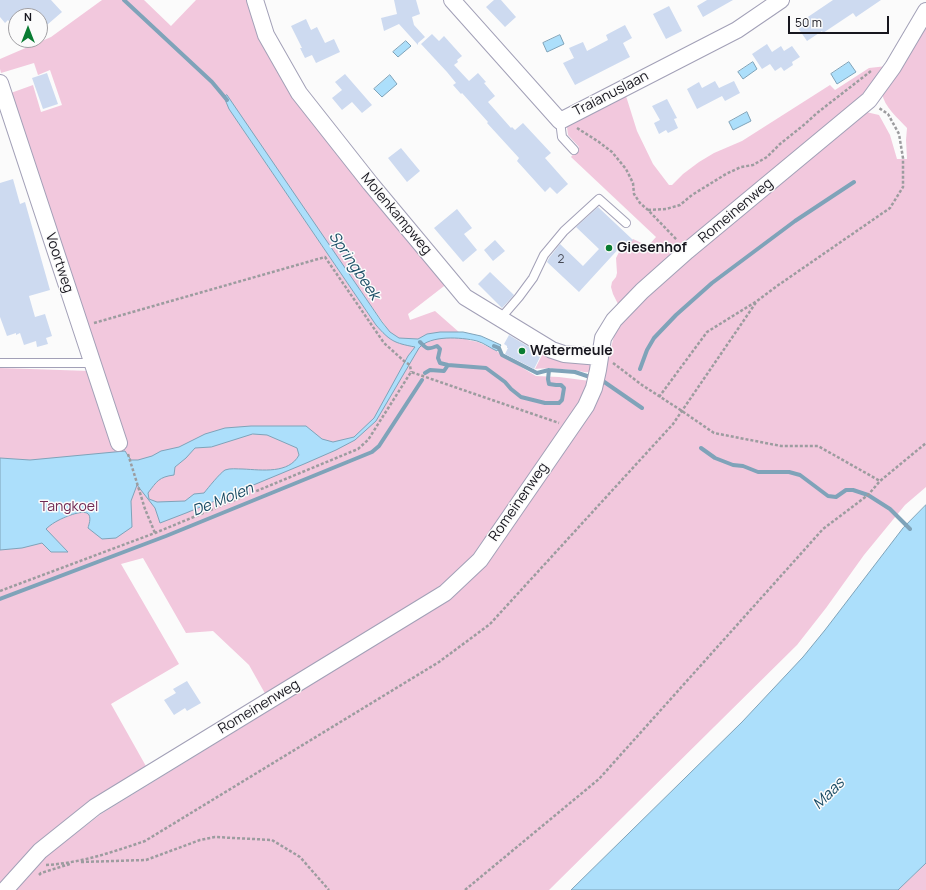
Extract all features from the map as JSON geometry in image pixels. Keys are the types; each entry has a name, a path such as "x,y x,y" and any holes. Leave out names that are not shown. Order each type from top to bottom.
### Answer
{"street":[{"name":"Molenkampweg","path":"255,0 266,35 299,93 370,183 466,297 552,350 599,364"},
{"name":"Traianuslaan","path":"452,0 560,121 737,30 781,0"},
{"name":"Romeinenweg","path":"5,890 31,872 40,851 95,808 445,593 480,560 586,406 594,388 603,338 614,320 642,291 687,251 869,100 893,67 926,11"},
{"name":"Voortweg","path":"0,83 92,363 124,449"}],"lane":[{"path":"560,121 562,137 574,150"},
{"path":"500,319 533,278 544,255 564,231 600,198 626,223"},
{"path":"0,363 92,363"}],"path":[{"path":"648,210 666,209 680,205 692,195 726,174 741,167 752,165 766,157 817,113 880,64 893,67"},
{"path":"659,397 707,332 757,301 890,208 903,187 903,158 899,134 888,114 869,100"},
{"path":"560,121 579,129 612,152 626,169 631,178 634,194 640,203 687,251"},
{"path":"0,591 155,533 358,449 368,440 411,372 410,365 384,343 324,257 80,326"},
{"path":"31,872 41,873 111,853 145,841 439,662 490,624 673,424 757,301"},
{"path":"599,364 611,362 642,386 714,433 781,446 818,446 880,481"},
{"path":"411,372 571,427"},
{"path":"465,890 599,779 822,529 868,494 880,481 926,443"},
{"path":"124,449 155,533"},
{"path":"31,872 58,864 76,862 146,860 200,840 215,837 272,840 300,858 329,890"}],"green space":[{"path":"102,0 144,0 171,26 196,0 249,0 269,50 448,283 408,314 410,320 435,311 468,340 478,342 497,351 501,355 536,376 590,381 571,415 469,561 450,582 267,697 249,665 213,631 186,633 143,558 121,564 179,664 111,704 147,768 0,890 0,368 90,371 8,94 33,85 41,112 62,105 50,70 38,75 34,63 1,73 0,69 0,59 26,48 48,48 48,38","holes":["229,109 387,328 376,325"]},
{"path":"926,17 926,487 905,505 864,555 797,645 549,890 13,890 40,861 101,814 452,598 470,581 491,555 602,383 614,336 629,313 647,294 866,112 879,115 890,135 897,159 907,159 907,128 888,108 882,93"},
{"path":"887,66 864,99 619,306 611,287 617,273 616,258 619,252 633,239 648,246 656,237 571,157 579,147 568,135 567,127 626,96 637,131 653,164 669,185 672,185 683,174 699,162 714,153 742,141 830,85 835,90 869,68"},
{"path":"543,353 587,361 595,366 588,372 559,369 535,369"},
{"path":"926,863 926,890 898,890"}],"water":[{"path":"560,35 564,44 547,52 543,43"},
{"path":"406,41 411,46 398,57 393,52"},
{"path":"753,62 757,69 743,79 738,72"},
{"path":"849,62 856,72 837,84 831,74"},
{"path":"390,75 397,84 382,97 374,89"},
{"name":"Tangkoel","path":"227,95 390,332 399,338 418,339 427,334 440,332 463,332 481,336 501,345 497,351 477,341 455,338 438,339 424,344 419,348 376,421 355,440 304,464 186,513 160,523 155,508 137,485 131,501 132,527 116,538 102,539 88,528 90,517 87,513 83,512 70,515 59,520 46,529 68,552 51,552 42,543 22,548 0,550 0,458 30,460 125,451 131,460 138,460 152,456 161,451 179,447 205,434 225,428 251,426 306,426 322,439 333,442 354,437 374,418 408,356 415,347 402,344 389,338 376,325 229,109 224,97","holes":["253,434 267,435 297,448 299,455 295,461 289,465 274,470 225,470 204,493 194,494 185,501 157,502 149,499 148,493 156,483 162,478 174,475 175,467 195,448 211,447"]},
{"path":"747,112 751,121 733,130 729,122"},
{"name":"Maas","path":"926,505 926,863 898,890 571,890 742,722 803,657 903,528"}],"building":[{"path":"0,0 51,0 62,12 48,24 48,8 8,8 8,20 5,23 0,17"},
{"path":"394,0 416,0 420,14 412,17 414,25 425,37 418,43 418,45 399,24 384,31 381,18 397,14"},
{"path":"494,0 501,0 516,17 505,27 486,7"},
{"path":"707,0 733,0 703,17 697,6"},
{"path":"833,0 881,0 856,17 853,13 823,33 822,31 807,41 796,25"},
{"path":"669,6 682,31 666,39 653,14"},
{"path":"306,19 311,30 317,27 325,43 334,39 340,52 316,63 312,55 305,58 300,48 302,48 291,26"},
{"path":"625,25 632,38 623,43 630,57 575,85 563,63 574,58 569,48 583,42 587,51 608,40 606,35"},
{"path":"432,34 439,41 444,36 462,56 454,65 469,81 478,73 486,82 484,83 495,96 488,102 511,128 512,127 515,130 523,123 551,153 545,158 568,184 557,194 550,187 545,192 517,161 519,158 462,93 461,94 453,85 456,83 421,44"},
{"path":"767,44 772,52 781,46 784,51 792,46 800,57 792,62 793,65 784,71 781,67 775,71 770,64 762,69 752,54"},
{"path":"47,73 58,104 43,109 32,78"},
{"path":"345,74 372,105 362,113 352,102 342,110 332,98 342,90 335,82"},
{"path":"715,81 719,88 734,81 740,93 725,101 722,96 697,109 687,89 699,82 702,88"},
{"path":"667,99 677,118 674,119 678,128 668,133 666,130 659,134 654,123 660,120 652,106"},
{"path":"401,148 420,171 407,182 388,158"},
{"path":"13,179 20,204 25,202 50,290 29,296 35,317 45,314 52,336 46,338 48,344 37,347 36,341 24,345 20,333 7,336 0,317 0,183"},
{"name":"Giesenhof","path":"598,207 633,240 626,248 622,245 579,292 547,262 560,244 583,266 599,249 576,227"},
{"path":"457,209 472,228 464,234 477,250 463,262 434,228"},
{"path":"495,240 505,251 493,261 484,250"},
{"path":"490,272 514,295 502,308 478,284"},
{"name":"Watermeule","path":"509,335 537,352 536,354 540,357 534,369 505,354 508,348 504,344"},
{"path":"187,681 201,703 187,711 185,708 174,715 164,700 176,693 173,689"}],"waterway":[{"name":"Springbeek","path":"124,0 212,82 227,100"},
{"path":"640,369 647,350 654,338 676,315 712,283 795,221 854,182"},
{"path":"420,342 427,348 437,346 440,349 438,358 440,363 486,368 505,382 521,397 545,403 559,403 562,400 564,388 561,385 549,384 549,370"},
{"name":"Springbeek","path":"494,346 499,348 502,355 537,373 549,370 575,372 593,378"},
{"name":"De Molen","path":"425,373 430,370 444,371 448,365"},
{"name":"Springbeek","path":"600,379 642,408"},
{"name":"De Molen","path":"0,599 166,536 372,452 379,446 422,380"},
{"name":"Springbeek","path":"701,448 715,458 758,472 789,472 800,475 828,496 836,497 846,490 853,490 868,495 890,509 910,529"}],"place":[{"name":"Giesenhof","path":"609,248"},
{"name":"Watermeule","path":"522,351"}]}
